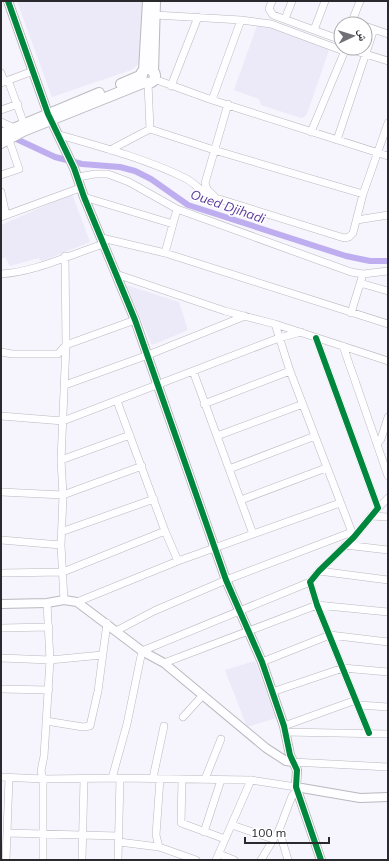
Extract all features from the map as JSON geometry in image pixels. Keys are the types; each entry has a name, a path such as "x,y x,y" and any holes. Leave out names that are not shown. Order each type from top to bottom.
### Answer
{"main road":[{"path":"148,1 148,77"},
{"path":"148,77 155,15 155,1"},
{"path":"12,134 148,77"}],"street":[{"path":"8,1 50,117 67,151 78,178 80,188 135,320 226,580 262,662 293,762 297,770 297,788 321,860"},
{"path":"272,1 270,13 333,37"},
{"path":"285,20 292,1"},
{"path":"314,30 325,1"},
{"path":"357,16 360,1"},
{"path":"358,16 364,1"},
{"path":"155,15 241,20 271,24 333,44"},
{"path":"171,86 198,17"},
{"path":"212,100 241,20"},
{"path":"373,32 374,29 388,34"},
{"path":"373,55 388,60"},
{"path":"309,131 341,56"},
{"path":"337,140 365,56"},
{"path":"5,82 33,71"},
{"path":"1,73 18,104 12,134 19,169 1,175"},
{"path":"150,129 148,77 212,100 388,156"},
{"path":"1,110 18,104"},
{"path":"216,198 207,189 205,183 228,104"},
{"path":"1,122 12,134"},
{"path":"187,179 203,192 216,198 344,238 351,235 357,220 363,194 379,153 388,123"},
{"path":"110,150 150,129 214,150 363,194"},
{"path":"60,136 110,150 187,179 205,183"},
{"path":"78,178 95,174 108,174 129,182 178,209 351,272 363,274 388,271"},
{"path":"1,196 3,216 80,188"},
{"path":"84,197 173,224"},
{"path":"165,253 178,209"},
{"path":"357,220 388,214"},
{"path":"1,274 13,273 48,263 103,241 165,253 388,324"},
{"path":"64,600 61,532 66,345 65,256"},
{"path":"116,274 225,311 275,324 388,361"},
{"path":"351,313 363,274"},
{"path":"360,283 388,291"},
{"path":"65,385 148,355 245,316"},
{"path":"1,352 52,355 58,354 66,345 135,320"},
{"path":"275,324 302,404 353,535"},
{"path":"1,416 63,421 193,370 279,338 301,332"},
{"path":"316,338 378,508"},
{"path":"343,346 382,442 388,476"},
{"path":"193,370 204,404 253,534"},
{"path":"204,404 290,371"},
{"path":"117,401 178,561"},
{"path":"217,436 302,404"},
{"path":"382,442 388,417"},
{"path":"62,460 130,435"},
{"path":"229,469 315,436"},
{"path":"1,492 63,495 142,466"},
{"path":"241,500 326,468"},
{"path":"142,650 310,582 318,571 345,545 388,498"},
{"path":"61,532 154,499"},
{"path":"77,602 178,561 340,503"},
{"path":"371,516 388,517"},
{"path":"1,573 63,572 165,530"},
{"path":"116,631 154,611 226,580 353,535"},
{"path":"1,540 61,545"},
{"path":"345,545 388,550"},
{"path":"318,571 388,580"},
{"path":"310,582 317,605 369,733"},
{"path":"1,604 47,603 64,600 77,602 142,650 164,663 266,748 286,761 388,767"},
{"path":"43,860 43,780 41,771 44,756 50,660 47,603"},
{"path":"164,663 317,605 388,612"},
{"path":"46,721 84,727 90,726 98,691 107,623"},
{"path":"1,628 49,627"},
{"path":"262,662 330,635 388,642"},
{"path":"112,778 127,724 142,650"},
{"path":"1,658 50,660 102,655"},
{"path":"272,692 343,668 388,672"},
{"path":"1,689 49,690"},
{"path":"183,717 204,695"},
{"path":"284,729 357,702 388,707"},
{"path":"159,847 156,835 156,779 164,726"},
{"path":"284,729 388,734"},
{"path":"205,779 221,739"},
{"path":"1,777 43,780 120,778 252,780 360,798 388,797"},
{"path":"6,860 9,778"},
{"path":"118,860 120,778"},
{"path":"82,860 84,779"},
{"path":"182,780 181,823 225,839"},
{"path":"204,832 221,780"},
{"path":"234,860 218,857 252,780"},
{"path":"261,860 279,830 292,796 297,788"},
{"path":"232,825 273,839"},
{"path":"279,830 288,860"},
{"path":"7,833 82,835 119,839 159,847 196,860"}],"shaded area":[{"path":"17,1 144,1 142,62 131,70 52,97"},
{"path":"258,23 326,46 329,50 307,114 304,117 301,118 261,105 259,99 234,90"},
{"path":"72,194 90,242 42,261 38,258 10,266 5,257 1,259 1,225"},
{"path":"126,285 179,302 188,330 152,345"},
{"path":"255,661 276,718 247,727 225,670"}],"waterway":[{"name":"Oued Djihadi","path":"10,136 55,157 82,164 120,167 135,171 151,179 188,205 346,256 370,261 388,261"}],"cycle path":[{"path":"8,1 48,114 74,168 84,197 135,320 226,580 262,662 284,726 290,755 297,770 296,787 321,860"},
{"path":"316,338 378,508 354,537 319,571 310,582 317,605 369,733"}]}
